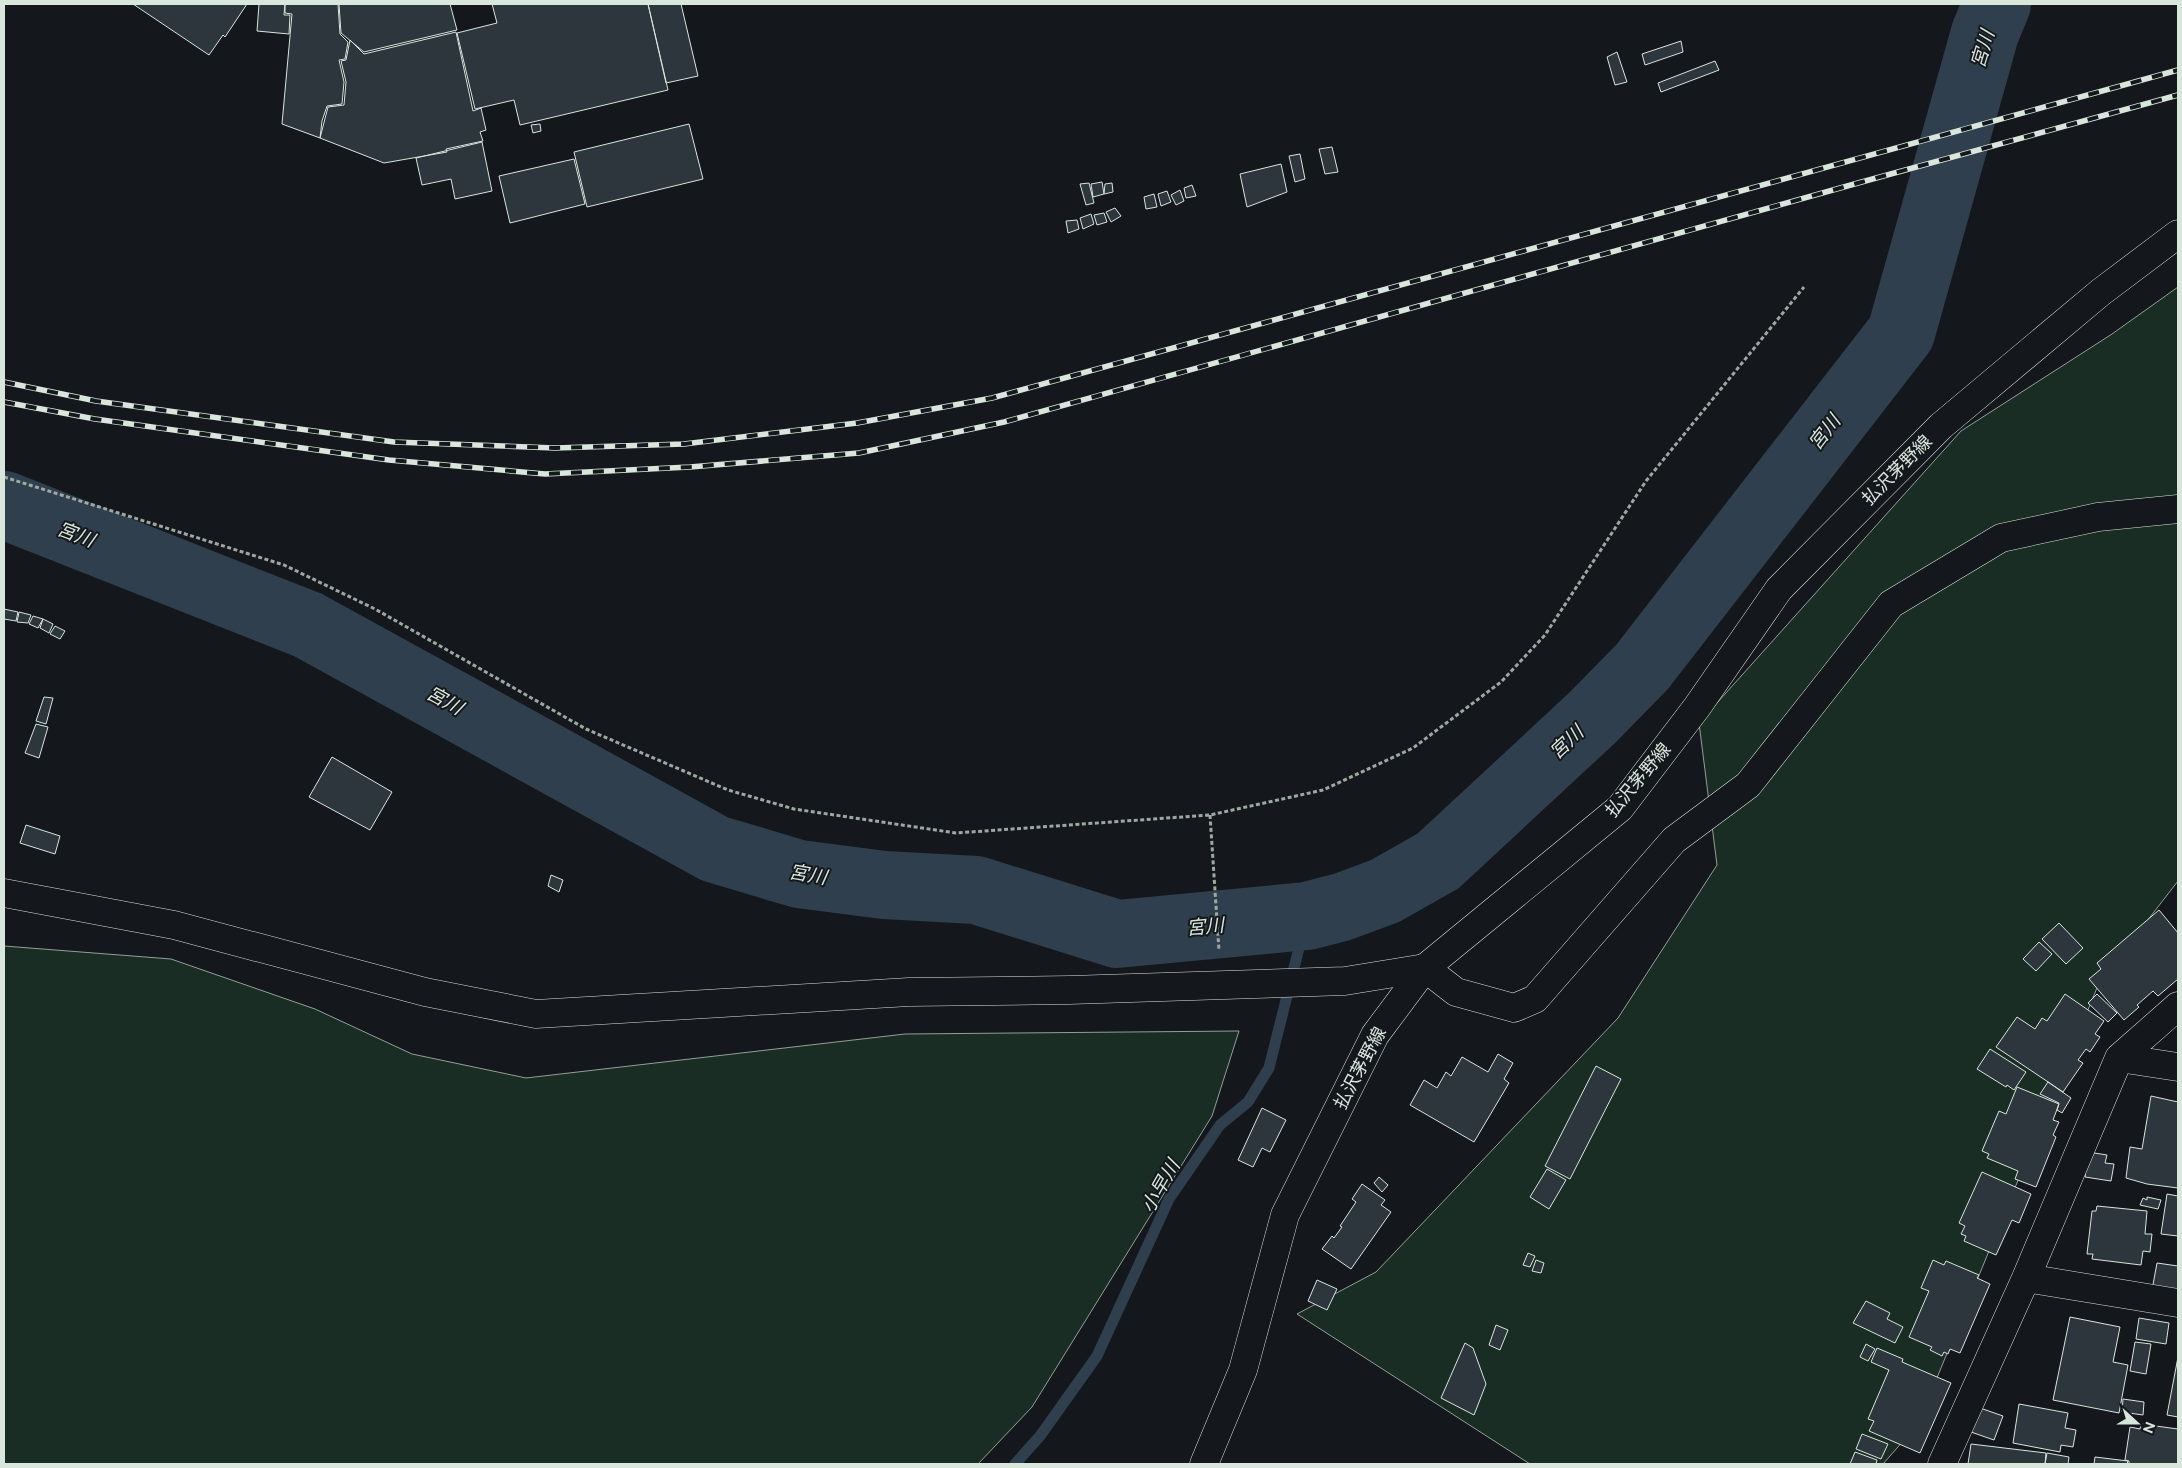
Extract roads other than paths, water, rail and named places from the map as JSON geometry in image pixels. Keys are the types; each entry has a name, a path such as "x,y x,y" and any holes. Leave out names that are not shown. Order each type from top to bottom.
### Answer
{"street":[{"name":"払沢茅野線","path":"1204,1464 1243,1370 1285,1215 1375,1035 1425,968 1620,808 1697,707 1779,589 1940,426 2101,292 2178,234"},
{"path":"4,893 174,925 426,992 536,1014 909,992 1220,979 1345,981 1425,968 1456,992 1514,1008 1535,999 1674,840 1748,785 1892,604 2001,538 2098,517 2178,509"},
{"path":"1942,1464 2026,1278 2119,1058 2178,1006"},
{"path":"2119,1058 2178,1067"},
{"path":"2026,1278 2178,1303"}],"waterway":[{"name":"宮川","path":"4,505 308,625 715,849 799,874 884,885 976,890 1117,934 1307,916 1342,907 1385,891 1438,861 1592,718 1642,667 1901,333 1985,33 1997,4"},
{"name":"小早川","path":"1015,1464 1040,1436 1097,1356 1169,1199 1220,1125 1248,1102 1269,1068 1307,916"}],"railway":[{"path":"4,382 96,401 394,442 555,448 684,444 857,423 992,398 2178,70"},
{"path":"4,402 95,419 389,460 545,474 690,467 859,453 1004,422 2178,95"}]}
